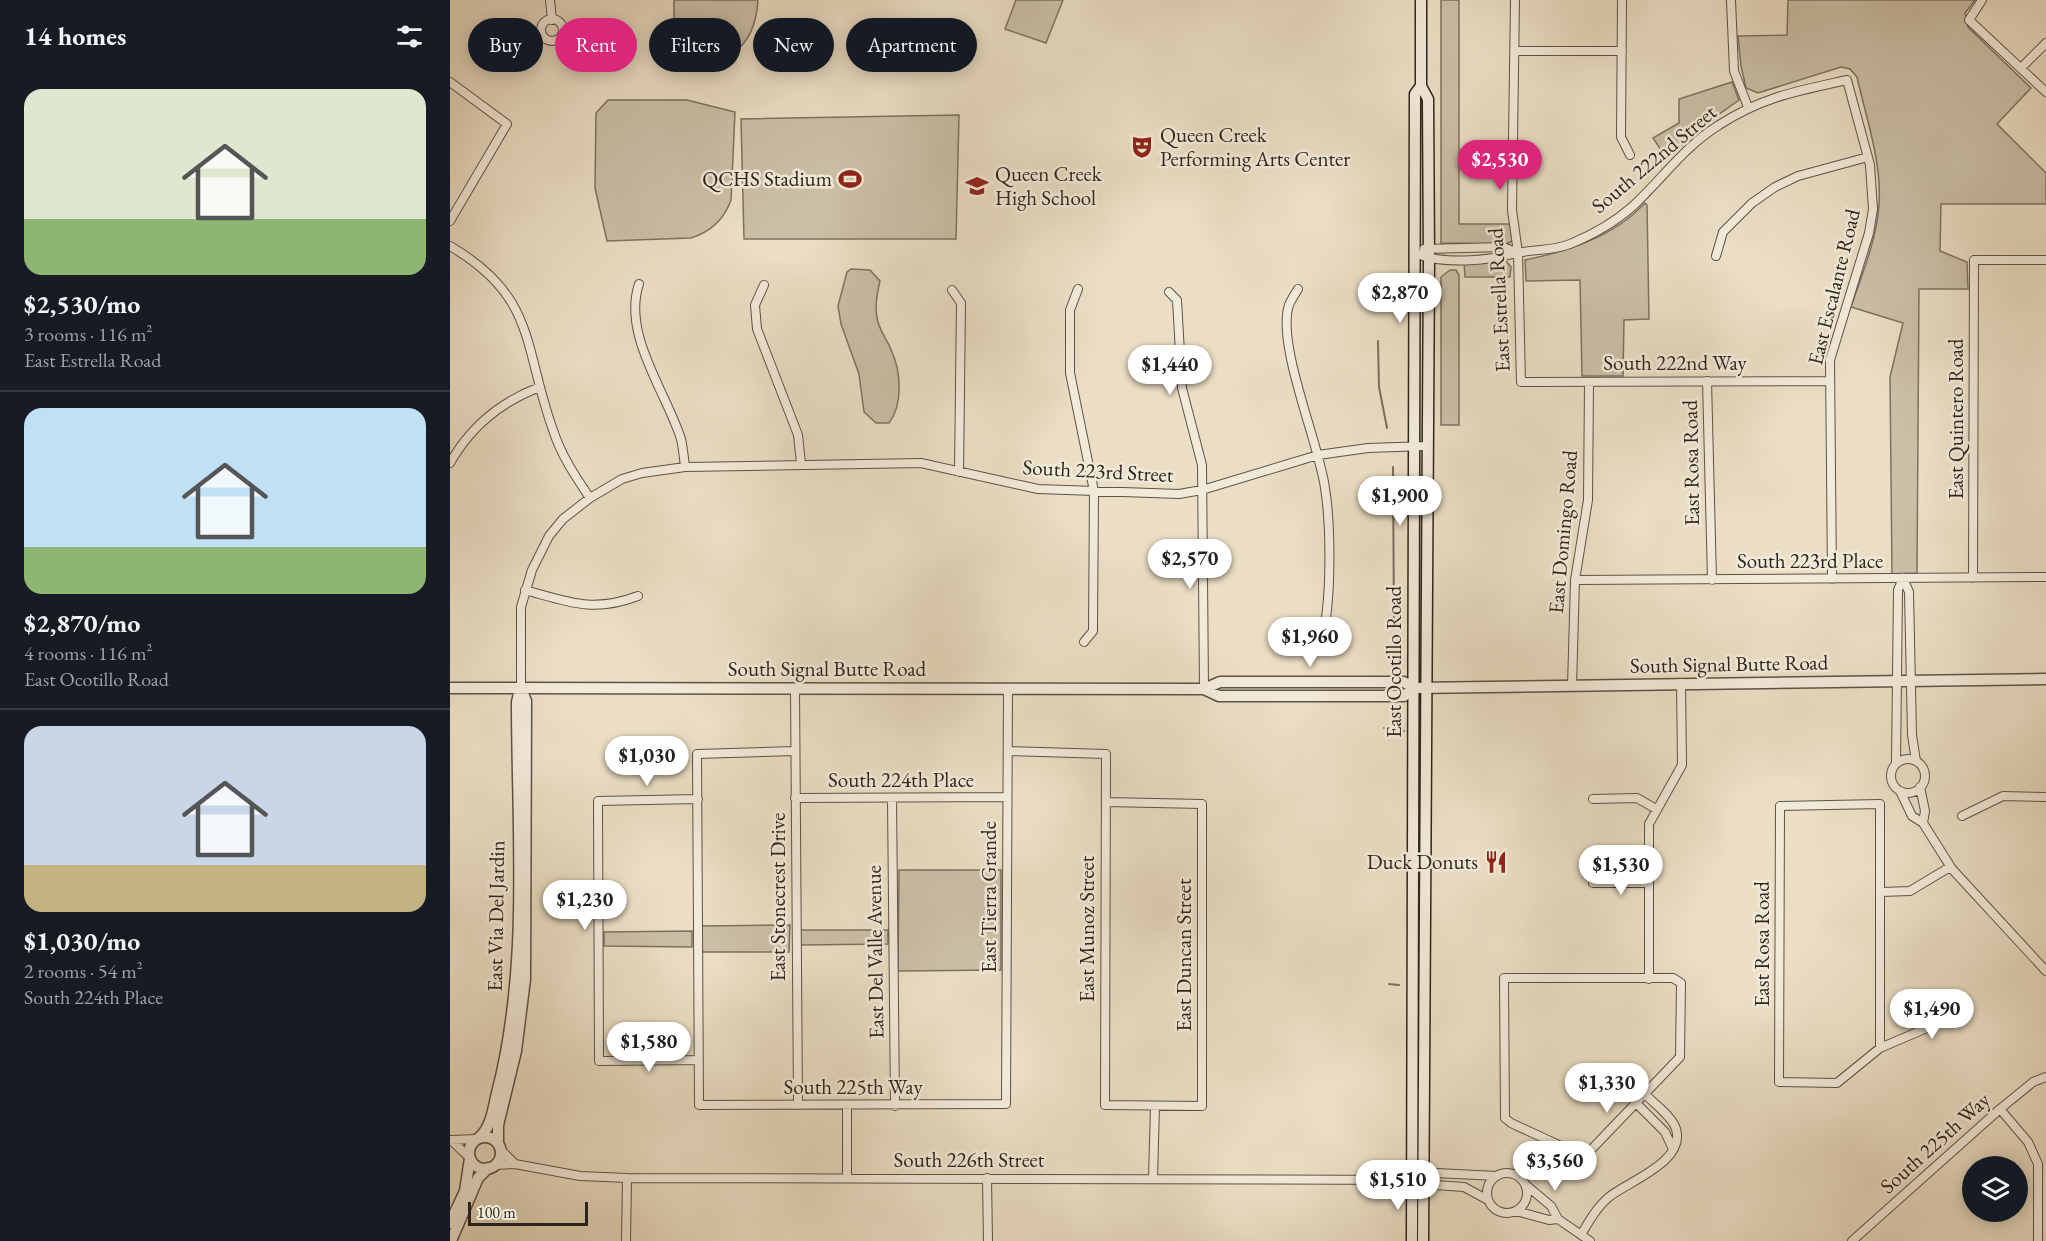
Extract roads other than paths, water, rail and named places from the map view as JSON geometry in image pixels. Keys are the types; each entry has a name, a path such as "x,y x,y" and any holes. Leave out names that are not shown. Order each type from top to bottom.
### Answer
{"street":[{"path":"550,0 552,20"},
{"name":"East Ocotillo Road","path":"1421,0 1421,86 1428,99 1429,253 1424,1241"},
{"name":"East Estrella Road","path":"1515,0 1512,210 1518,253 1521,382"},
{"path":"1622,0 1621,138 1630,155"},
{"path":"1731,0 1734,71 1748,107"},
{"path":"1982,0 1970,20 2046,92"},
{"path":"2021,69 2046,43"},
{"path":"1515,51 1622,51"},
{"name":"South 222nd Street","path":"1414,253 1503,259 1518,253 1542,252 1569,244 1601,229 1632,206 1692,146 1748,107 1769,98 1846,80"},
{"name":"East Escalante Road","path":"1832,579 1830,360 1869,232 1873,186 1868,157 1846,80"},
{"path":"450,82 507,124 450,221"},
{"name":"East Ocotillo Road","path":"1412,1241 1415,94 1421,86"},
{"path":"1716,256 1723,232 1752,203 1775,187 1798,176 1868,157"},
{"path":"450,246 490,273 520,316 561,450 590,498"},
{"name":"East Quintero Road","path":"1973,578 1974,260 2046,260"},
{"path":"639,284 633,301 645,356 681,440 685,467"},
{"path":"764,285 755,305 757,329 795,426 801,463"},
{"path":"1078,289 1070,310 1070,373 1094,491 1093,631 1084,642"},
{"path":"1298,289 1288,306 1290,354 1318,456 1328,512 1327,623 1322,642"},
{"path":"952,290 961,303 959,472"},
{"path":"1169,292 1177,300 1182,388 1202,465 1204,689"},
{"name":"East Rosa Road","path":"1707,381 1712,580"},
{"name":"South 222nd Way","path":"1521,382 1830,381"},
{"name":"East Domingo Road","path":"1572,686 1575,580 1588,500 1589,382"},
{"path":"450,463 488,414 516,396 540,387"},
{"name":"South 223rd Street","path":"590,498 622,479 642,473 685,467 801,463 921,463 1038,489 1179,494 1202,490 1318,456 1368,448 1427,446"},
{"name":"East Via Del Jardin","path":"478,1139 487,1129 493,1112 506,1054 515,989 518,947 517,702 520,689 519,630 525,590 549,536 563,519 590,498"},
{"name":"South 223rd Place","path":"1575,580 2046,577"},
{"path":"1903,578 1909,592 1912,735 1916,761 1924,774 1920,787 1925,811 1923,824"},
{"path":"1903,578 1898,590 1896,764 1891,778 1912,816 1923,824 1950,867 2046,971"},
{"path":"525,590 589,606 613,605 638,596"},
{"name":"South Signal Butte Road","path":"450,688 1204,689 1220,682 1404,682 1414,688 1427,688 2046,679"},
{"path":"1649,979 1649,824 1683,762 1682,683"},
{"name":"East Stonecrest Drive","path":"795,688 798,1105"},
{"name":"East Via Del Jardin","path":"499,1147 497,1133 516,1051 525,979 526,701 520,689"},
{"name":"East Tierra Grande","path":"1006,1104 1008,689"},
{"path":"698,799 598,801 599,1061 698,1059 698,799 697,754 795,751"},
{"name":"East Munoz Street","path":"1008,751 1106,754 1105,1105 1155,1106"},
{"path":"1896,764 1904,759 1916,761"},
{"path":"1900,791 1908,793 1920,787"},
{"path":"1962,816 2002,796 2046,796"},
{"name":"South 224th Place","path":"795,798 1007,797"},
{"name":"East Del Valle Avenue","path":"892,798 895,1106"},
{"path":"1593,799 1637,798 1656,809"},
{"name":"East Duncan Street","path":"1106,802 1202,804 1202,1106 1155,1106"},
{"name":"East Rosa Road","path":"1880,1048 1837,1083 1779,1082 1780,806 1880,804 1881,892"},
{"path":"1950,867 1910,891 1881,892 1880,1048 1941,1022 1956,998"},
{"path":"1593,883 1649,883"},
{"path":"1504,978 1649,979 1679,981 1681,986 1681,1054 1636,1104 1583,1155 1507,1121 1503,1112 1504,978"},
{"name":"South 225th Way","path":"698,1059 699,1105 1006,1104"},
{"name":"South 225th Way","path":"1852,1241 2000,1109 2033,1082 2046,1077"},
{"path":"1581,1235 1601,1204 1614,1193 1647,1175 1668,1156 1677,1136 1674,1124 1645,1094"},
{"path":"1636,1104 1665,1132 1672,1147"},
{"path":"847,1105 847,1178"},
{"path":"1153,1179 1155,1106"},
{"path":"2000,1109 2028,1142 2042,1164 2038,1241"},
{"path":"452,1141 487,1137 515,1164"},
{"path":"450,1223 465,1191 470,1147 478,1139"},
{"path":"452,1141 475,1166 492,1166"},
{"path":"451,1241 478,1178 500,1157 499,1147"},
{"name":"South 226th Street","path":"492,1166 515,1164 580,1176 627,1178 1424,1180"},
{"path":"1424,1180 1436,1173 1497,1176 1514,1174 1551,1206 1558,1219 1590,1241"},
{"path":"1488,1200 1488,1186 1497,1176"},
{"path":"626,1241 627,1178"},
{"path":"987,1178 988,1241"},
{"path":"1424,1180 1435,1185 1464,1187 1488,1200 1500,1212 1516,1211 1549,1220 1558,1219"},
{"path":"1516,1211 1525,1203 1525,1185"}],"waterway":[{"path":"1378,341 1379,387 1387,428"},
{"path":"1393,467 1394,626"},
{"path":"1384,728 1404,731"},
{"path":"1389,984 1399,985"}],"place":[{"name":"Queen Creek Performing Arts Center","path":"1142,147"},
{"name":"QCHS Stadium","path":"850,179"},
{"name":"Queen Creek High School","path":"977,186"},
{"name":"Duck Donuts","path":"1496,862"}]}
